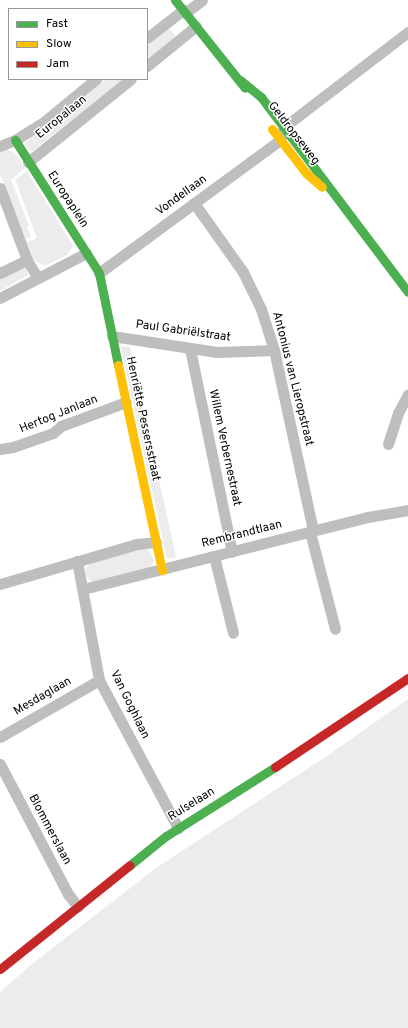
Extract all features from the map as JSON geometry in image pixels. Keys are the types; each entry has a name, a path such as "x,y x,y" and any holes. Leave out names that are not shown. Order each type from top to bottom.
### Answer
{"street":[{"name":"Geldropseweg","path":"175,0 240,80 253,104"},
{"path":"148,37 202,0"},
{"path":"148,65 196,26"},
{"path":"280,140 284,127 408,32"},
{"name":"Europalaan","path":"0,146 16,140 95,80"},
{"name":"Europalaan","path":"28,162 130,80"},
{"name":"Geldropseweg","path":"240,80 261,97 315,166 334,197 408,292"},
{"name":"Geldropseweg","path":"266,122 306,172 334,197"},
{"name":"Europaplein","path":"16,140 28,162 99,273"},
{"name":"Vondellaan","path":"99,273 280,140"},
{"path":"0,188 27,260 38,278"},
{"name":"Antonius van Lieropstraat","path":"194,203 243,272 261,309 274,350 312,531 335,629"},
{"path":"0,298 86,253"},
{"path":"0,273 27,260"},
{"name":"Henriëtte Pessersstraat","path":"99,273 162,570"},
{"name":"Paul Gabriëlstraat","path":"112,336 217,352 274,350"},
{"name":"Willem Verbernestraat","path":"190,349 232,552"},
{"path":"388,444 398,413 408,394"},
{"name":"Hertog Janlaan","path":"0,448 13,447 52,433 61,426 126,402"},
{"name":"Rembrandtlaan","path":"83,589 368,517 408,510"},
{"path":"0,584 77,562 156,542"},
{"path":"214,556 233,633"},
{"name":"Van Goghlaan","path":"77,562 100,680 178,828"},
{"name":"Rulselaan","path":"0,969 78,907 121,870 178,828 302,751 408,678"},
{"name":"Mesdaglaan","path":"0,737 100,680"},
{"name":"Blommerslaan","path":"0,764 68,894 78,907"}],"shaded area":[{"path":"169,28 176,37 148,60 148,45"},
{"path":"104,80 123,80 31,152 25,144"},
{"path":"7,149 15,153 25,168 11,180 29,225 27,226 31,237 26,239 0,175 0,151"},
{"path":"27,171 73,246 67,255 45,266 34,260 27,242 37,238 15,180"},
{"path":"26,267 28,275 0,291 0,277"},
{"path":"123,346 130,347 176,557 167,559 121,348"},
{"path":"143,548 150,551 154,561 150,568 92,582 86,576 86,568 91,563"},
{"path":"408,699 408,1028 0,1028 0,992 32,964 156,868 327,756"}],"traffic: fast":[{"path":"175,0 245,88"},
{"path":"240,80 261,97 408,292"},
{"path":"15,140 99,273 118,365"},
{"path":"130,865 166,836 275,767"}],"traffic: slow":[{"path":"272,129 306,173 322,187"},
{"path":"118,365 162,570"}],"traffic: jam":[{"path":"275,767 408,678"},
{"path":"0,969 130,865"}]}
